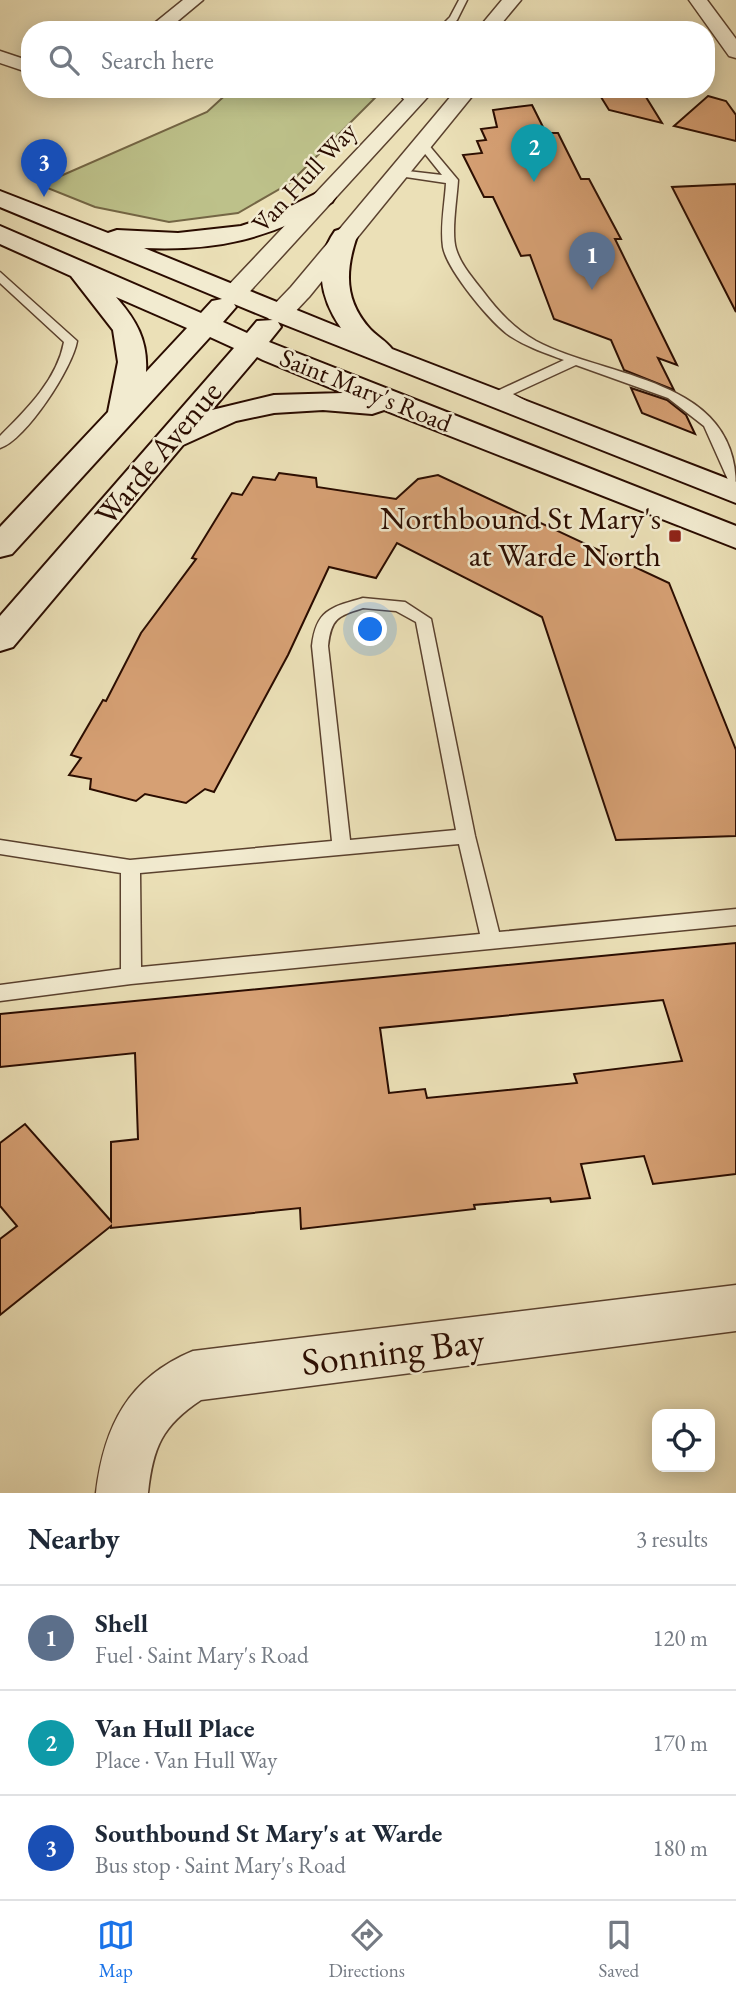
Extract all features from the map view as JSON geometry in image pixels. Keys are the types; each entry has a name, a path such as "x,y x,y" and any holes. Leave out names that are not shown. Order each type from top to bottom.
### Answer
{"main road":[{"path":"82,234 161,240 237,234 279,221 323,197"},
{"name":"Saint Mary's Road","path":"0,198 278,314 736,493"},
{"name":"Saint Mary's Road","path":"0,234 82,272 420,413 736,538"},
{"path":"344,236 334,270 338,298 345,315 366,341 389,358"},
{"path":"82,272 126,327 131,343 132,366 122,416"},
{"name":"Warde Avenue","path":"0,547 233,295"},
{"name":"Warde Avenue","path":"6,622 167,444 278,314"},
{"path":"167,444 215,418 288,401 343,401 420,413"}],"street":[{"path":"167,21 194,0"},
{"path":"494,21 514,0"},
{"path":"511,21 514,0"},
{"path":"698,0 713,21"},
{"path":"715,23 736,52"},
{"path":"0,57 21,64"},
{"name":"Van Hull Way","path":"253,274 384,133 409,98"},
{"path":"344,236 461,98"},
{"path":"384,133 423,145"},
{"name":"Warde Avenue","path":"278,314 344,236"},
{"name":"Warde Avenue","path":"233,295 253,274"},
{"name":"Sonning Bay","path":"122,1493 126,1454 143,1419 163,1395 193,1376 736,1308"}],"lane":[{"path":"451,21 463,0"},
{"path":"423,145 452,180 449,247 457,266 492,312 512,332 534,345 673,395 710,424 736,482"},
{"path":"400,173 452,180"},
{"path":"0,276 71,341 70,355 50,387 0,444"},
{"path":"555,423 502,394 575,360"},
{"path":"342,847 320,646 321,627 335,611 363,603 399,606 423,619 466,836 491,939"},
{"path":"0,847 130,867 466,836"},
{"path":"130,867 131,976"},
{"path":"0,993 131,976 736,917"}],"green space":[{"path":"222,98 375,98 290,183 238,213 169,222 95,207 40,185 207,112"}],"building":[{"path":"602,98 647,98 662,123 609,110"},
{"path":"706,98 715,98 726,101 736,115 736,141 674,126"},
{"path":"532,105 546,133 558,133 581,179 589,179 621,239 615,239 677,365 658,358 674,390 624,370 611,340 554,319 530,255 521,256 493,197 484,197 463,155 482,153 477,141 486,140 481,129 497,127 493,110"},
{"path":"736,184 736,312 672,187"},
{"path":"631,388 667,400 686,415 695,434 642,413"},
{"path":"279,473 316,478 317,487 396,499 418,479 438,475 669,583 736,750 736,836 616,840 542,617 397,543 376,578 329,567 288,655 214,792 205,789 186,803 145,794 136,801 90,789 91,779 69,775 81,758 71,755 103,700 106,701 141,633 196,559 192,558 232,493 242,495 253,477 275,480"},
{"path":"736,943 736,1174 653,1184 644,1156 581,1164 590,1198 551,1202 550,1198 474,1205 475,1209 301,1229 300,1208 111,1226 0,1315 0,1239 17,1226 0,1206 0,1143 25,1124 111,1221 111,1142 138,1139 135,1053 0,1067 0,1014","holes":["663,1000 682,1061 574,1074 577,1083 427,1098 425,1089 389,1093 380,1028"]}],"place":[{"name":"Van Hull Place","path":"534,182"},
{"name":"Southbound St Mary's at Warde","path":"44,197"},
{"name":"Shell","path":"592,290"},
{"name":"Northbound St Mary's at Warde North","path":"675,536"}]}
